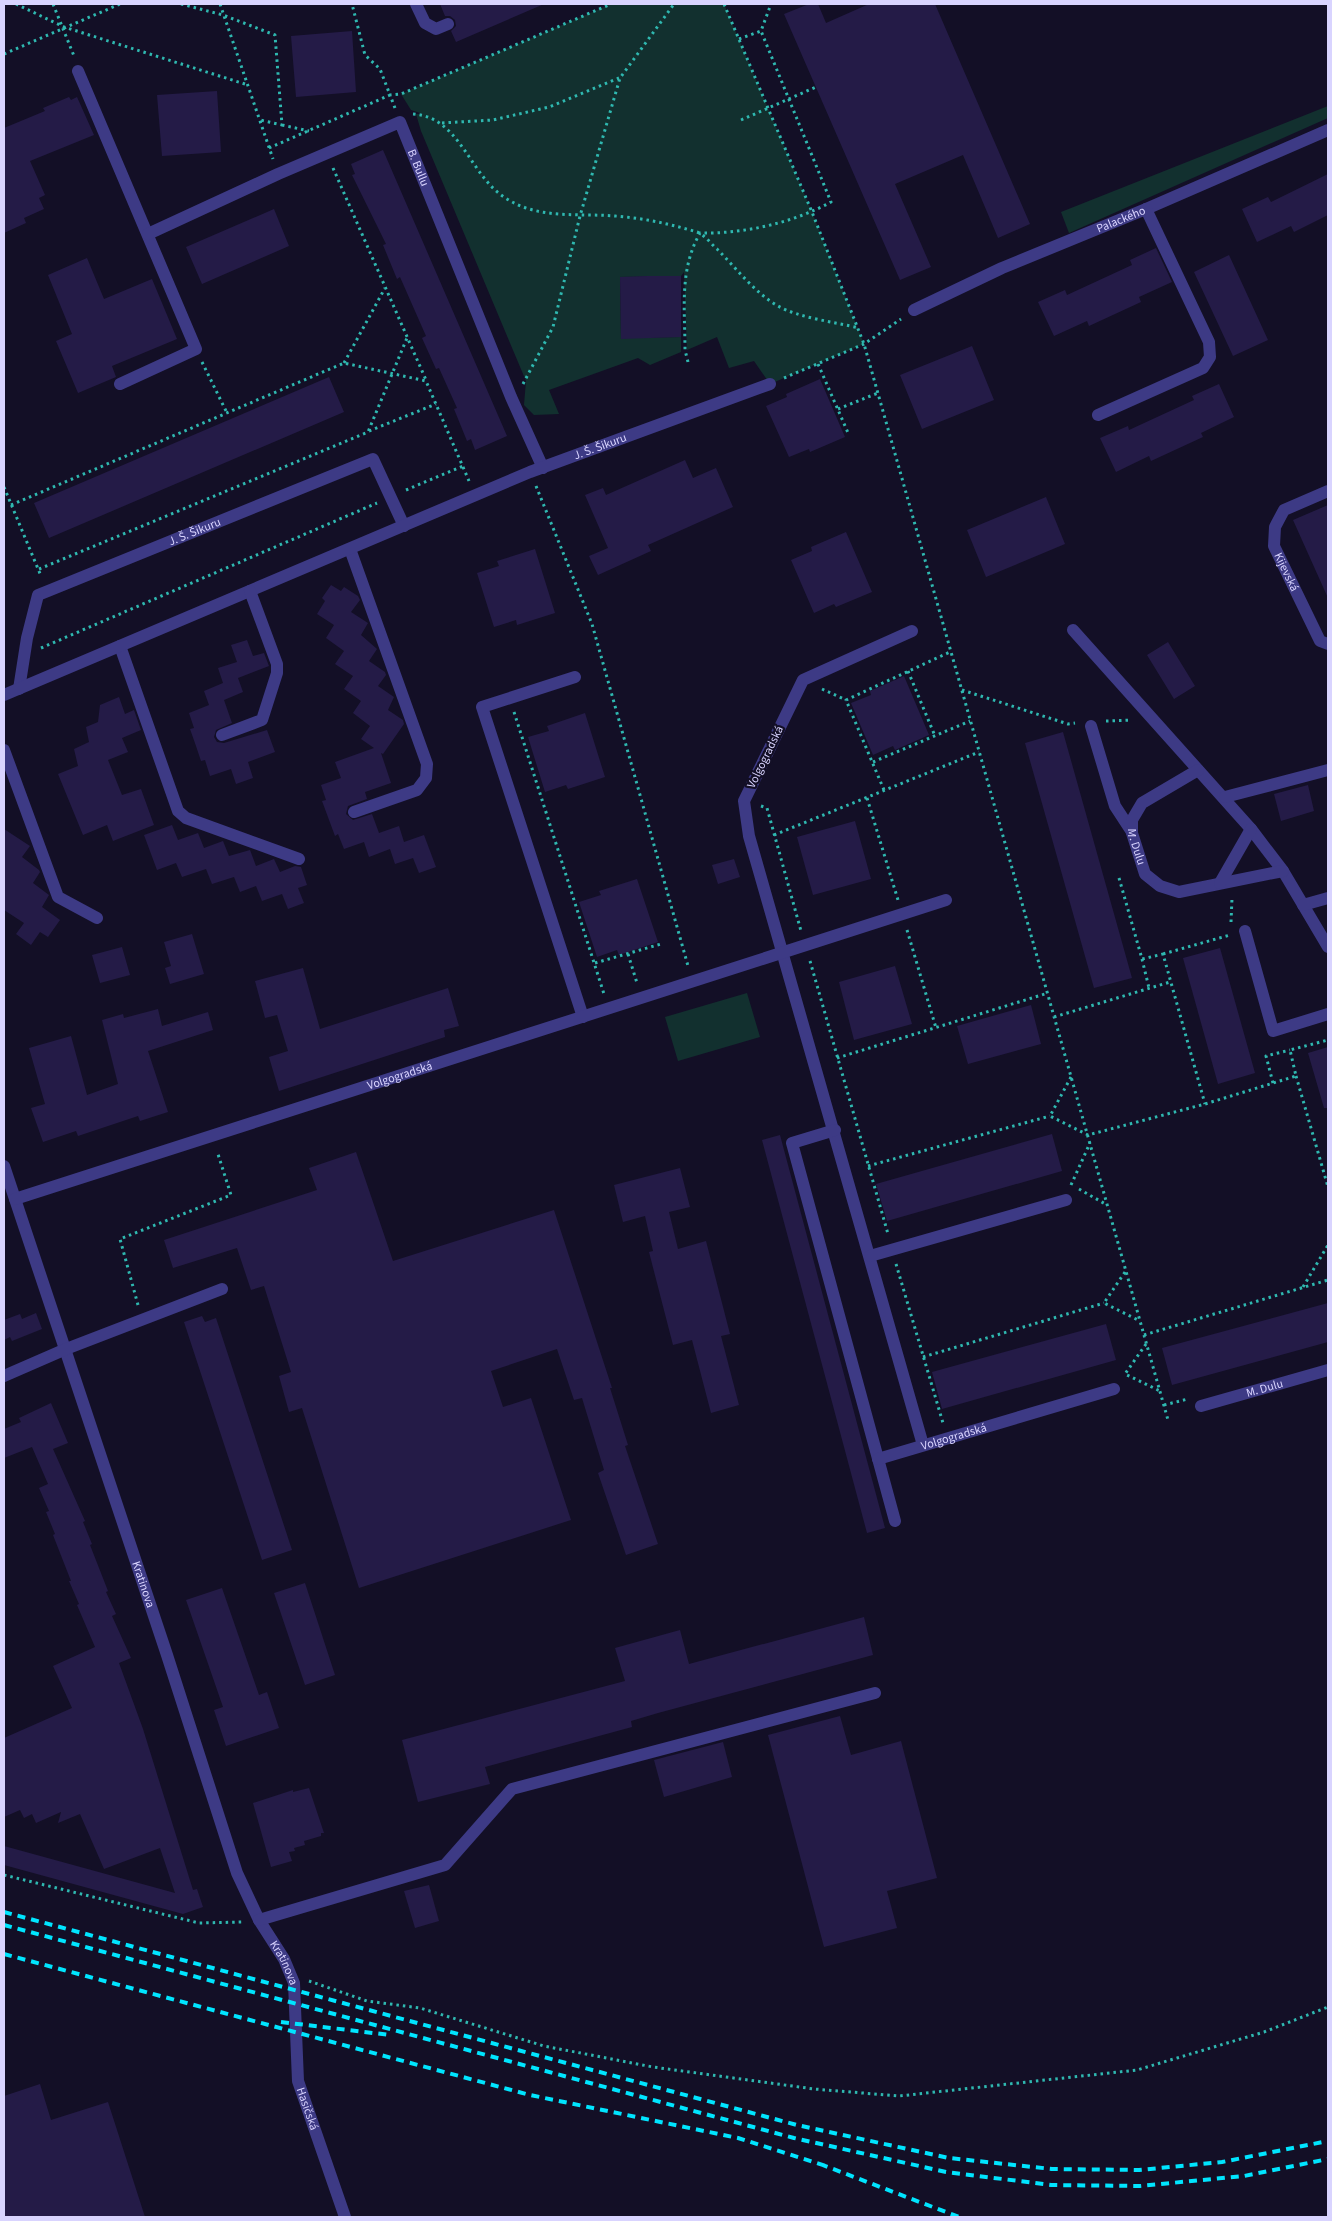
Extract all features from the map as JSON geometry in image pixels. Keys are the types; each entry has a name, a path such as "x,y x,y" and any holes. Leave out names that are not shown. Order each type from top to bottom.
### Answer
{"street":[{"path":"416,4 426,24 436,29 448,24"},
{"path":"78,71 196,349 120,384"},
{"path":"148,234 278,174 327,154 399,118"},
{"name":"B. Bullu","path":"399,118 511,397 536,470"},
{"name":"Palackého","path":"914,310 1002,268 1146,209 1328,130"},
{"path":"1098,415 1203,368 1210,357 1209,342 1146,209"},
{"name":"J. Š. Šikuru","path":"4,696 536,470 770,384"},
{"name":"J. Š. Šikuru","path":"48,591 373,459 404,526"},
{"name":"Kijevská","path":"1328,491 1284,510 1275,527 1274,546 1320,640 1328,644"},
{"path":"350,549 427,764 426,778 417,790 354,812"},
{"path":"18,689 38,595 48,591"},
{"path":"222,736 262,720 277,673 277,664 250,591"},
{"path":"1072,630 1198,770 1225,797 1251,829 1283,871 1328,947"},
{"name":"Volgogradská","path":"912,631 803,680 744,800 749,836 835,1130 923,1445 1114,1389"},
{"path":"120,646 178,811 186,818 299,859"},
{"path":"574,678 482,707 583,1017"},
{"path":"1091,726 1115,806 1132,833"},
{"path":"4,750 58,897 97,918"},
{"name":"M. Dulu","path":"1198,770 1142,803 1132,820 1132,833 1145,874 1160,886 1178,892 1283,871"},
{"path":"1225,797 1328,770"},
{"path":"1220,883 1251,829"},
{"path":"1302,905 1328,898"},
{"name":"Volgogradská","path":"15,1199 946,900"},
{"path":"1245,931 1273,1031 1328,1014"},
{"path":"835,1130 792,1143 895,1521"},
{"name":"Kratinova","path":"4,1166 66,1349 237,1873 259,1920 291,1976 296,1997"},
{"path":"870,1256 1066,1200"},
{"path":"4,1376 66,1349 222,1289"},
{"name":"M. Dulu","path":"1199,1401 1328,1370"},
{"path":"878,1459 923,1445"},
{"path":"259,1920 444,1865 512,1788 875,1693"},
{"name":"Hasičská","path":"296,1997 295,2049 298,2081 345,2217"}],"path":[{"path":"16,4 64,27 248,85"},
{"path":"53,4 64,27 78,71"},
{"path":"4,54 120,4"},
{"path":"181,4 223,15 275,35 282,125"},
{"path":"220,4 278,174"},
{"path":"352,4 365,55 380,69 399,118 425,115 442,123 453,134 490,186 505,198 519,206 543,212 580,216 642,218 700,233 745,230 812,212 831,202 761,31 771,4"},
{"path":"269,148 390,95 401,94 611,4"},
{"path":"511,397 526,381 553,327 580,216 620,78 674,4"},
{"path":"724,4 859,328 1168,1420"},
{"path":"738,38 761,31"},
{"path":"442,123 493,120 550,107 620,78"},
{"path":"741,120 816,87"},
{"path":"260,120 310,131"},
{"path":"327,154 476,495"},
{"path":"700,233 764,296 779,306 859,328"},
{"path":"688,362 685,350 684,271 693,245 700,233"},
{"path":"344,363 385,287"},
{"path":"770,384 864,344 914,310"},
{"path":"368,432 394,374 407,338"},
{"path":"194,345 227,413"},
{"path":"11,505 344,363 426,381"},
{"path":"818,364 849,435"},
{"path":"838,409 878,393"},
{"path":"39,570 436,404"},
{"path":"24,655 463,466"},
{"path":"536,470 592,624 693,981"},
{"path":"4,487 48,591"},
{"path":"884,790 846,700 950,652"},
{"path":"908,671 935,736"},
{"path":"961,689 1068,724 1077,723"},
{"path":"510,698 609,1009"},
{"path":"1105,721 1152,719"},
{"path":"873,762 970,721"},
{"path":"1068,724 1072,728"},
{"path":"774,835 979,752"},
{"path":"744,800 767,808 946,1439"},
{"path":"1119,878 1150,988"},
{"path":"1230,935 1234,881"},
{"path":"1142,959 1245,931"},
{"path":"594,963 661,944"},
{"path":"628,954 642,998"},
{"path":"1163,954 1205,1104"},
{"path":"1054,1017 1170,982"},
{"path":"837,1058 1048,993"},
{"path":"1273,1083 1266,1056 1328,1040"},
{"path":"1290,1050 1328,1188"},
{"path":"1050,1116 1071,1076"},
{"path":"868,1166 1050,1116 1088,1135 1205,1104 1296,1076"},
{"path":"142,1319 120,1239 231,1195 213,1136"},
{"path":"1090,1143 1070,1184 1107,1205"},
{"path":"1302,1288 1328,1245"},
{"path":"923,1356 1104,1303 1126,1271"},
{"path":"1144,1335 1328,1280"},
{"path":"1104,1303 1140,1321"},
{"path":"1146,1343 1125,1374 1160,1391"},
{"path":"1164,1405 1199,1401"},
{"path":"4,1875 199,1923 259,1920"},
{"path":"291,1976 367,2001 420,2008 544,2046 662,2068 814,2089 899,2096 1137,2070 1264,2032 1328,2007"}],"green space":[{"path":"611,4 724,4 812,212 864,344 770,384 754,361 729,368 717,337 687,350 684,272 681,276 620,277 621,338 681,337 681,352 650,365 638,358 549,390 559,414 534,415 524,405 526,381 421,131 416,114 423,114 411,110 401,94"},
{"path":"1328,106 1328,118 1069,233 1061,212"},
{"path":"747,993 760,1037 678,1061 665,1017"}],"building":[{"path":"440,4 544,4 456,42 451,31 456,26 455,20 450,16 445,16"},
{"path":"809,4 818,4 826,23 869,4 935,4 1030,224 998,238 963,155 895,184 931,267 900,280 784,14"},
{"path":"352,31 356,92 296,97 291,36"},
{"path":"217,91 221,152 162,156 157,95"},
{"path":"69,97 71,100 77,97 94,135 30,161 45,195 39,198 44,209 24,218 26,223 4,233 4,128 45,111 43,108"},
{"path":"383,150 507,436 475,450 471,439 467,441 454,409 457,408 439,368 436,369 422,338 426,336 400,277 397,279 383,245 386,244 352,175 355,174 351,164"},
{"path":"1328,174 1328,215 1294,232 1291,226 1257,242 1242,209 1268,197 1271,202"},
{"path":"274,209 289,246 202,284 186,247"},
{"path":"1156,248 1172,282 1139,297 1141,302 1089,326 1087,321 1054,336 1038,302 1065,290 1067,295 1132,265 1130,260"},
{"path":"1229,255 1268,340 1233,356 1194,272"},
{"path":"87,258 104,299 152,279 177,339 112,366 116,377 78,393 56,341 72,334 48,275"},
{"path":"681,276 681,337 621,339 620,277"},
{"path":"972,346 994,400 922,429 900,375"},
{"path":"329,377 344,412 49,538 34,503"},
{"path":"820,379 845,437 810,452 809,449 789,457 766,406 787,397 786,394"},
{"path":"1219,384 1234,417 1201,433 1203,437 1151,461 1149,456 1116,472 1100,438 1128,426 1129,430 1194,400 1192,396"},
{"path":"685,460 693,478 716,468 733,507 648,545 651,551 598,575 589,556 608,548 585,495 603,488 606,495"},
{"path":"1046,497 1065,544 986,577 967,530"},
{"path":"1328,505 1328,598 1293,520"},
{"path":"846,532 872,592 836,607 834,604 814,613 791,560 812,551 811,547"},
{"path":"535,549 555,613 517,625 516,620 494,627 477,573 499,566 497,561"},
{"path":"331,585 341,591 344,587 358,596 360,600 351,612 368,623 361,635 377,649 369,661 385,672 386,675 378,686 394,697 388,710 403,720 404,724 383,754 381,753 391,783 365,792 367,799 348,806 346,814 353,820 372,814 379,833 399,826 404,842 424,835 436,867 419,873 413,858 395,864 390,849 369,857 364,842 344,849 338,834 335,836 322,801 326,800 321,785 341,778 335,762 374,748 361,739 370,726 353,713 361,701 344,689 353,676 335,664 344,651 326,638 334,625 317,614 325,601 322,598"},
{"path":"247,640 253,656 264,653 269,666 238,678 243,692 224,700 232,723 216,730 214,737 217,742 224,743 267,730 275,752 248,762 253,778 236,784 231,769 210,776 205,760 201,761 190,729 194,728 189,713 209,705 204,691 223,683 218,668 237,662 231,645"},
{"path":"1168,642 1195,686 1174,699 1147,655"},
{"path":"904,676 929,735 895,750 893,746 873,755 851,703 871,695 870,691"},
{"path":"119,697 125,714 134,710 141,730 122,738 128,752 108,760 122,795 141,789 154,825 113,841 107,825 83,835 58,774 78,766 74,749 89,742 86,727 98,722 100,705"},
{"path":"585,713 605,777 568,789 566,785 545,792 528,737 549,731 547,726"},
{"path":"1063,732 1132,978 1094,988 1025,743"},
{"path":"1308,785 1314,811 1281,821 1274,794"},
{"path":"855,821 871,879 813,895 797,837"},
{"path":"172,825 178,840 198,833 204,848 223,841 229,856 250,850 256,866 274,859 280,872 295,866 301,867 307,885 298,888 304,903 288,909 282,894 262,901 256,886 240,892 234,877 212,884 206,869 182,877 176,863 157,870 144,835"},
{"path":"4,829 30,846 22,857 40,872 33,883 49,895 42,907 60,920 48,937 40,932 31,945 16,934 24,923 4,910"},
{"path":"734,859 740,877 718,884 712,865"},
{"path":"637,879 658,942 619,955 617,950 597,957 579,902 601,895 599,891"},
{"path":"192,934 204,974 170,984 165,968 171,966 164,942"},
{"path":"122,947 130,975 100,983 92,955"},
{"path":"1220,948 1255,1073 1218,1084 1183,958"},
{"path":"895,966 912,1024 854,1040 839,982"},
{"path":"303,968 320,1029 448,988 459,1026 444,1030 445,1037 279,1091 269,1057 288,1051 277,1015 265,1018 255,981"},
{"path":"1031,1005 1041,1044 968,1064 957,1026"},
{"path":"158,1009 162,1026 208,1012 213,1030 148,1051 168,1112 140,1121 138,1116 78,1136 76,1131 43,1142 31,1108 45,1104 29,1048 71,1036 87,1095 118,1084 102,1020 123,1014 124,1018"},
{"path":"1328,1047 1328,1108 1324,1108 1308,1053"},
{"path":"1052,1134 1062,1171 887,1221 876,1184"},
{"path":"780,1135 885,1528 867,1533 762,1140"},
{"path":"356,1152 393,1261 554,1210 612,1388 610,1388 628,1445 625,1446 658,1544 626,1555 598,1473 604,1470 582,1398 574,1400 557,1349 491,1371 503,1407 531,1398 571,1520 359,1588 302,1408 289,1412 279,1376 291,1372 264,1286 251,1290 237,1248 173,1268 164,1240 317,1190 309,1168"},
{"path":"680,1168 690,1207 669,1212 678,1249 706,1241 730,1334 721,1336 739,1405 711,1413 692,1340 673,1345 649,1252 653,1251 645,1216 623,1222 614,1185"},
{"path":"1328,1303 1328,1342 1172,1385 1162,1348"},
{"path":"36,1313 42,1329 12,1341 10,1337 4,1340 4,1320 20,1314 22,1319"},
{"path":"202,1316 205,1322 216,1318 292,1550 262,1560 184,1322"},
{"path":"1106,1324 1116,1360 942,1409 932,1372"},
{"path":"51,1403 68,1443 53,1449 85,1521 83,1522 92,1544 90,1545 108,1591 106,1592 116,1614 112,1616 131,1658 119,1663 143,1729 193,1890 197,1889 203,1907 183,1914 4,1865 4,1846 175,1893 160,1848 104,1869 80,1814 58,1823 61,1812 36,1823 32,1814 24,1818 20,1810 4,1817 4,1738 72,1708 53,1666 95,1647 77,1605 79,1604 53,1535 55,1534 46,1512 49,1511 39,1488 48,1484 32,1447 4,1458 4,1429 21,1422 19,1418"},
{"path":"305,1583 335,1675 305,1685 274,1593"},
{"path":"222,1588 259,1695 267,1692 279,1728 226,1746 214,1710 223,1707 186,1600"},
{"path":"864,1617 873,1655 658,1713 631,1721 632,1727 485,1767 490,1784 418,1802 402,1740 625,1681 615,1648 680,1630 689,1664"},
{"path":"840,1716 851,1755 901,1741 937,1878 887,1891 897,1928 824,1947 768,1735"},
{"path":"723,1742 732,1777 664,1797 654,1760"},
{"path":"309,1788 324,1833 321,1833 321,1836 304,1841 305,1845 294,1848 295,1851 289,1852 292,1861 271,1867 253,1803 293,1790 293,1792"},
{"path":"429,1885 439,1921 415,1928 404,1891"},
{"path":"40,2084 51,2120 108,2102 145,2217 4,2217 4,2096"}],"railway":[{"path":"4,1912 797,2125 949,2158 1052,2169 1139,2170 1222,2162 1328,2141"},
{"path":"4,1925 794,2138 946,2172 1051,2185 1140,2186 1244,2176 1328,2159"},
{"path":"4,1954 530,2095 738,2138 826,2166"},
{"path":"281,2022 390,2035"},
{"path":"820,2164 959,2217"}]}
